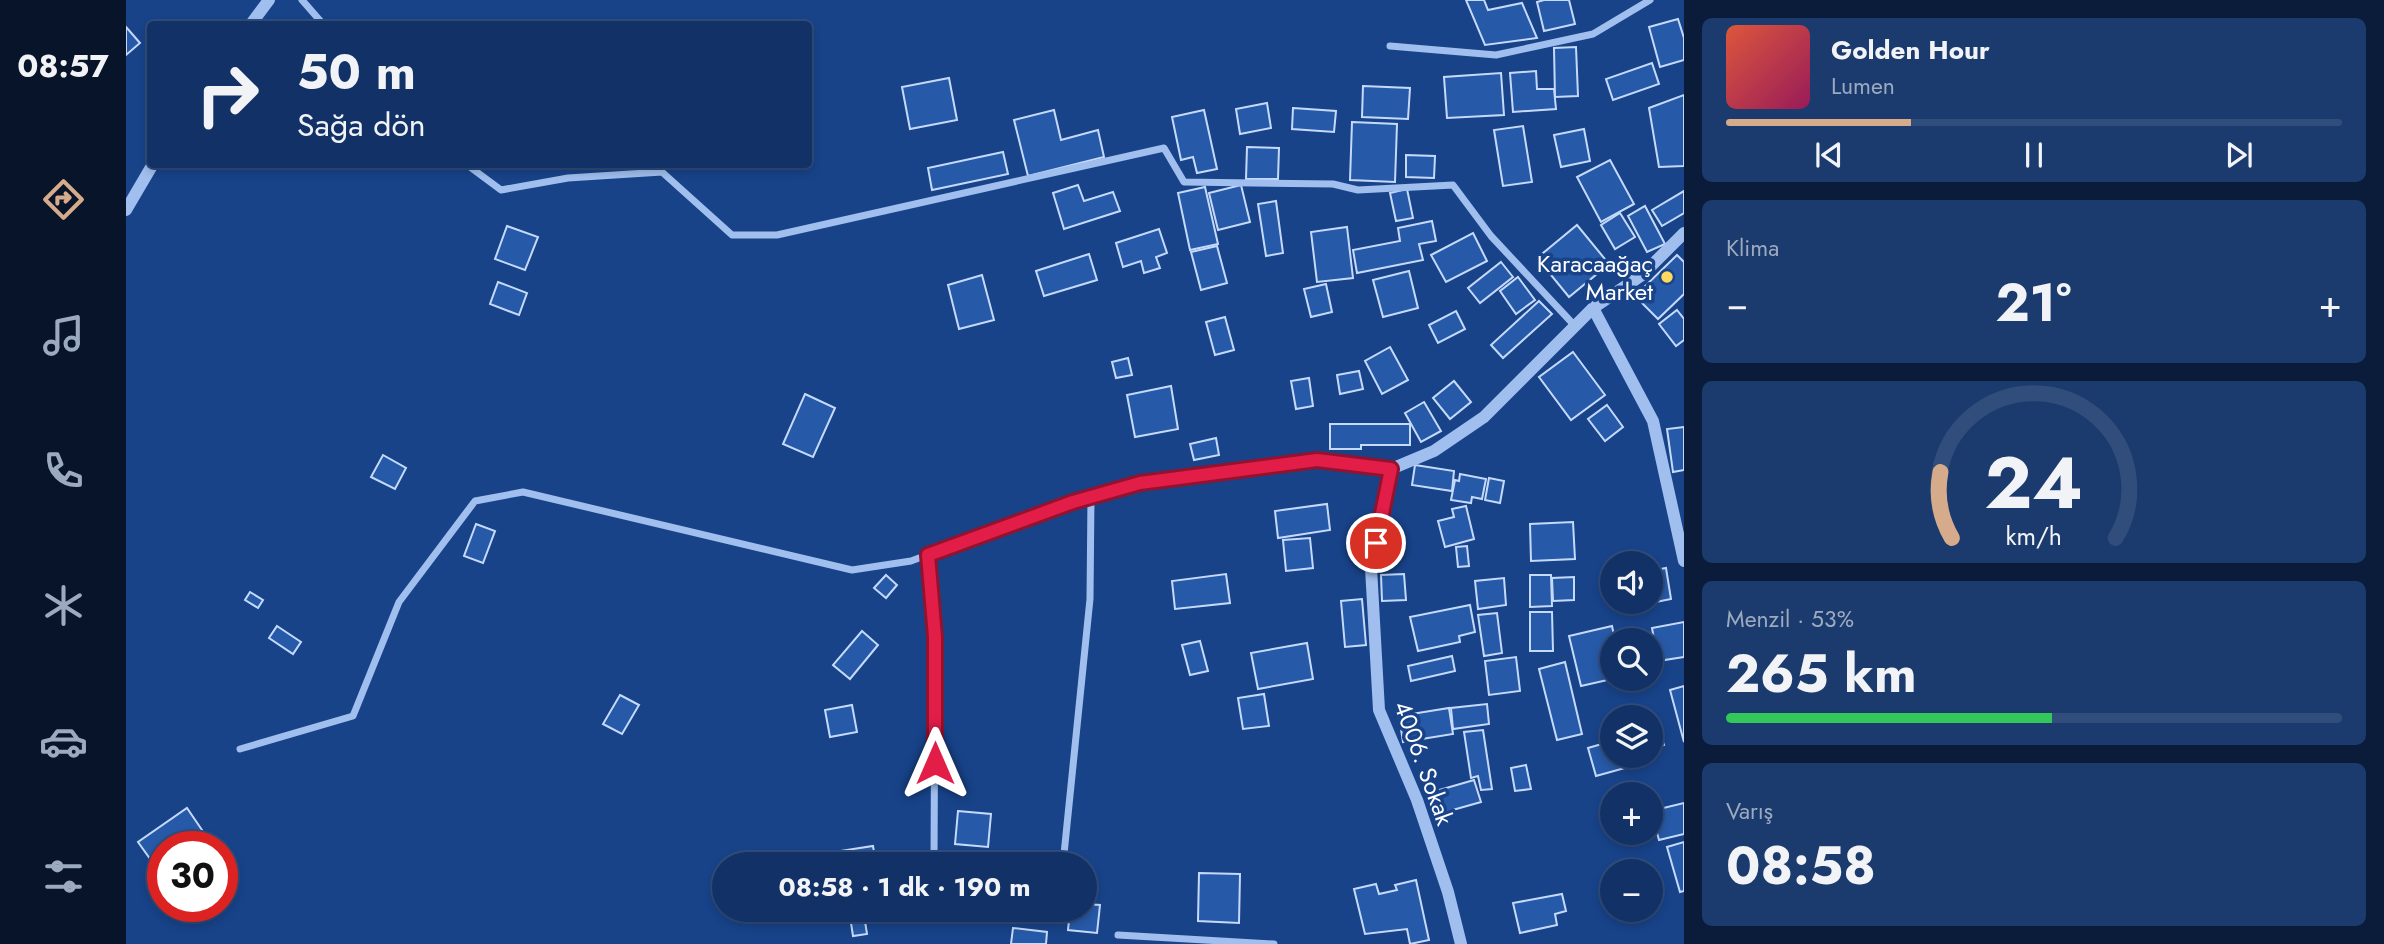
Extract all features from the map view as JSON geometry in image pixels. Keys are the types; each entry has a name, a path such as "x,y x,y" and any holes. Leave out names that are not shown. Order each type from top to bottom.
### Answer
{"street":[{"path":"253,21 269,0"},
{"path":"302,0 320,21"},
{"path":"1390,46 1496,55 1593,34 1650,0"},
{"path":"471,168 501,190 568,178 662,172 732,235 777,234 1164,148 1184,182 1333,184 1358,190 1453,185 1491,236 1575,326"},
{"path":"126,210 130,191 150,168"},
{"path":"240,750 353,716 399,602 475,501 523,492 852,570 911,561 1091,496 1140,483 1317,460 1391,469 1434,451 1484,417 1593,307 1642,275 1684,233"},
{"path":"1593,307 1653,421 1684,561"},
{"name":"4006. Sokak","path":"1391,469 1371,568 1379,710 1417,800 1448,892 1461,944"},
{"path":"1064,852 1090,599 1091,496"},
{"path":"928,555 935,637 934,852"},
{"path":"1118,935 1274,944"}],"building":[{"path":"1466,0 1484,0 1488,10 1522,3 1537,38 1485,45"},
{"path":"1569,0 1575,24 1544,31 1537,2"},
{"path":"1678,19 1684,38 1684,60 1660,67 1649,27"},
{"path":"126,27 140,43 126,55"},
{"path":"1576,47 1578,96 1555,97 1554,48"},
{"path":"1652,63 1659,84 1613,100 1606,79"},
{"path":"1536,71 1537,89 1554,89 1556,109 1513,112 1510,73"},
{"path":"1501,73 1504,115 1447,118 1444,77"},
{"path":"949,78 957,120 910,129 902,87"},
{"path":"1363,86 1410,88 1408,119 1362,117"},
{"path":"1684,95 1684,166 1659,167 1649,108"},
{"path":"1267,103 1271,128 1240,134 1236,109"},
{"path":"1293,108 1336,111 1334,132 1292,129"},
{"path":"1054,110 1061,140 1098,130 1104,157 1028,176 1014,120"},
{"path":"1204,110 1217,169 1197,173 1193,157 1181,160 1172,117"},
{"path":"1352,122 1397,124 1395,182 1350,180"},
{"path":"1523,126 1532,182 1503,186 1494,130"},
{"path":"1584,129 1590,161 1561,167 1554,135"},
{"path":"1247,147 1279,148 1278,179 1246,179"},
{"path":"1003,152 1008,174 932,190 928,168"},
{"path":"1406,155 1435,156 1434,178 1406,177"},
{"path":"1610,160 1634,204 1601,222 1577,177"},
{"path":"1078,185 1084,201 1113,192 1120,211 1064,229 1053,193"},
{"path":"1241,185 1250,222 1218,230 1209,193"},
{"path":"1205,187 1218,244 1190,250 1178,193"},
{"path":"1407,189 1413,218 1396,221 1390,193"},
{"path":"1684,191 1684,213 1662,226 1652,210"},
{"path":"1276,201 1283,253 1266,256 1258,204"},
{"path":"1645,206 1665,244 1647,252 1628,216"},
{"path":"1620,213 1635,237 1615,249 1601,225"},
{"path":"1432,221 1436,241 1419,244 1423,260 1357,273 1353,250 1400,241 1398,228"},
{"path":"1577,225 1609,264 1569,297 1537,258"},
{"path":"507,226 538,237 525,270 495,259"},
{"path":"1347,227 1353,278 1317,282 1311,232"},
{"path":"1159,229 1167,253 1156,257 1160,268 1144,273 1141,261 1123,267 1116,243"},
{"path":"1473,233 1487,261 1446,282 1431,255"},
{"path":"1217,246 1227,283 1201,290 1191,252"},
{"path":"1089,254 1097,280 1044,296 1036,271"},
{"path":"1677,255 1684,262 1684,294 1658,319 1635,296"},
{"path":"1501,262 1513,277 1480,303 1468,288"},
{"path":"1409,271 1418,308 1383,317 1373,280"},
{"path":"982,275 994,320 959,329 948,285"},
{"path":"1518,277 1535,300 1516,314 1500,291"},
{"path":"498,282 527,293 519,315 490,304"},
{"path":"1326,284 1332,312 1311,317 1304,289"},
{"path":"1539,301 1552,314 1503,358 1491,345"},
{"path":"1677,310 1684,319 1684,340 1676,346 1659,324"},
{"path":"1456,311 1465,329 1438,343 1429,325"},
{"path":"1225,317 1234,350 1215,355 1206,322"},
{"path":"1390,347 1408,380 1382,394 1365,361"},
{"path":"1573,352 1605,395 1571,420 1539,377"},
{"path":"1128,358 1132,375 1116,378 1112,362"},
{"path":"1359,371 1363,389 1340,394 1337,375"},
{"path":"1309,378 1313,406 1296,409 1291,381"},
{"path":"1454,381 1471,402 1450,419 1433,398"},
{"path":"1171,386 1178,429 1135,437 1127,395"},
{"path":"805,394 835,408 813,457 783,444"},
{"path":"1424,402 1441,431 1421,442 1405,413"},
{"path":"1607,405 1623,427 1605,441 1588,419"},
{"path":"1330,424 1410,424 1410,445 1361,445 1361,449 1330,449"},
{"path":"1684,427 1684,470 1673,472 1667,429"},
{"path":"1216,438 1219,455 1194,460 1190,444"},
{"path":"383,455 406,468 395,489 371,477"},
{"path":"1415,465 1454,471 1452,491 1412,485"},
{"path":"1460,474 1486,479 1482,499 1472,497 1471,503 1451,500 1455,480 1459,481"},
{"path":"1489,478 1504,481 1500,503 1485,500"},
{"path":"1327,504 1330,530 1278,538 1275,511"},
{"path":"1466,506 1474,539 1445,547 1438,521 1454,517 1452,509"},
{"path":"1573,522 1575,559 1531,561 1530,524"},
{"path":"476,524 495,531 483,563 464,556"},
{"path":"1310,538 1313,568 1286,571 1283,540"},
{"path":"1467,546 1469,566 1458,567 1456,547"},
{"path":"1666,568 1671,599 1663,601 1663,569"},
{"path":"1226,574 1230,603 1175,609 1172,581"},
{"path":"1404,574 1406,600 1382,601 1381,575"},
{"path":"886,575 897,585 886,598 874,588"},
{"path":"1530,575 1551,575 1552,606 1530,607"},
{"path":"1574,577 1574,600 1553,601 1552,578"},
{"path":"1504,578 1506,605 1478,609 1475,581"},
{"path":"250,592 263,600 258,608 245,600"},
{"path":"1362,599 1366,645 1345,647 1341,601"},
{"path":"1470,605 1475,632 1459,636 1460,642 1418,651 1410,617"},
{"path":"1530,612 1552,612 1553,651 1530,651"},
{"path":"1497,613 1502,653 1484,656 1478,615"},
{"path":"1684,622 1684,657 1663,660 1663,628 1652,628"},
{"path":"277,626 301,642 293,654 269,638"},
{"path":"1600,629 1600,682 1581,686 1569,636"},
{"path":"862,631 878,645 850,679 833,665"},
{"path":"1200,641 1208,671 1190,675 1182,645"},
{"path":"1307,643 1313,679 1258,689 1251,653"},
{"path":"1452,656 1455,671 1411,681 1408,666"},
{"path":"1516,657 1520,691 1489,695 1485,661"},
{"path":"1565,662 1582,734 1557,740 1539,669"},
{"path":"1684,686 1684,742 1670,690"},
{"path":"1264,694 1269,726 1243,729 1238,698"},
{"path":"620,695 639,705 622,734 603,724"},
{"path":"1487,704 1489,724 1453,729 1451,708"},
{"path":"852,705 857,732 830,737 825,710"},
{"path":"1449,708 1453,734 1403,742 1399,716"},
{"path":"1483,730 1492,789 1481,790 1478,776 1471,778 1464,732"},
{"path":"1600,744 1600,768 1625,768 1596,776 1588,748"},
{"path":"1526,765 1531,789 1515,791 1511,768"},
{"path":"1474,780 1481,802 1435,815 1429,793"},
{"path":"1684,803 1684,834 1663,839 1663,808"},
{"path":"187,808 202,830 201,831 154,831"},
{"path":"958,811 991,814 988,847 955,844"},
{"path":"147,836 147,855 138,842"},
{"path":"1684,842 1684,891 1680,892 1667,847"},
{"path":"873,846 874,852 840,852"},
{"path":"1199,873 1240,874 1239,923 1198,921"},
{"path":"1416,880 1429,940 1410,944 1407,929 1365,934 1354,889 1376,884 1379,894 1397,890 1395,885"},
{"path":"1562,894 1566,911 1555,914 1557,925 1520,933 1513,903"},
{"path":"1097,905 1100,905 1097,933 1068,930 1069,922 1097,922"},
{"path":"851,922 865,922 867,934 853,936"},
{"path":"1013,928 1047,932 1046,944 1011,944"}],"place":[{"name":"Karacaağaç Market","path":"1667,277"}],"route":[{"path":"935,763 935,637 928,555 1073,502 1140,483 1317,460 1391,469 1376,543"}]}
